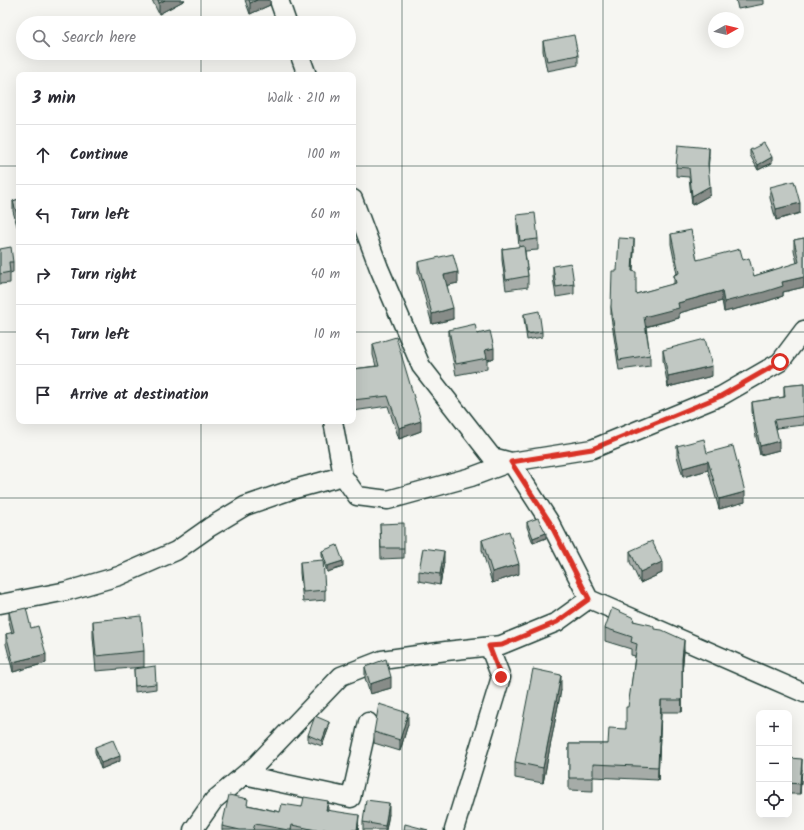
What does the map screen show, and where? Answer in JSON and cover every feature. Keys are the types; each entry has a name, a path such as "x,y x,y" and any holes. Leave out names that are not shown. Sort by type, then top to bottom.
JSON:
{"street":[{"path":"279,0 285,16"},
{"path":"302,60 306,72"},
{"path":"356,207 379,268 421,366 492,456 511,462 549,521 589,599 804,693"},
{"path":"334,424 343,476 357,496 388,500 471,477 511,462 592,449 721,396 780,362 804,330"},
{"path":"0,604 66,591 118,576 176,551 210,527 244,506 291,490 343,476"},
{"path":"193,830 214,800 262,760 341,676 382,660 502,645 557,622 589,599"},
{"path":"454,830 501,677 489,646"},
{"path":"244,775 351,798 368,722"}],"building":[{"path":"158,0 165,0 159,3"},
{"path":"249,0 257,0 250,3"},
{"path":"574,35 578,55 547,61 543,41"},
{"path":"764,143 772,157 758,165 750,150"},
{"path":"678,145 709,148 708,164 710,186 692,196 689,168 676,167"},
{"path":"794,181 800,203 776,209 770,187"},
{"path":"16,200 16,212 13,201"},
{"path":"535,213 538,239 520,241 517,215"},
{"path":"691,230 697,260 740,249 743,260 749,258 754,276 799,262 794,240 804,238 804,277 782,282 783,286 764,292 724,302 722,291 678,303 679,308 644,317 650,355 619,360 611,307 612,271 617,271 619,238 634,239 632,271 636,272 636,294 676,283 674,275 679,273 671,234"},
{"path":"524,246 528,276 506,280 502,249"},
{"path":"11,247 13,262 9,262 10,272 0,274 0,249"},
{"path":"453,254 458,272 444,275 453,308 432,314 418,262"},
{"path":"571,263 574,284 556,287 553,266"},
{"path":"539,311 542,332 527,334 524,314"},
{"path":"475,324 477,334 490,331 494,348 485,350 487,358 456,364 449,330"},
{"path":"396,337 421,421 399,428 388,396 356,400 356,369 379,366 373,344"},
{"path":"705,339 712,366 668,376 663,350"},
{"path":"804,384 804,416 774,420 779,441 760,446 752,402 785,397 784,386"},
{"path":"704,439 707,453 733,446 745,492 719,499 708,461 683,468 677,446"},
{"path":"538,518 546,533 533,538 527,522"},
{"path":"404,523 404,548 381,548 380,524"},
{"path":"509,531 519,564 492,572 482,540"},
{"path":"652,541 662,562 640,572 630,551"},
{"path":"337,545 343,561 327,566 322,551"},
{"path":"423,548 444,551 440,574 419,571"},
{"path":"323,560 325,590 303,592 300,562"},
{"path":"26,608 31,628 38,626 46,654 13,662 6,634 14,632 9,612"},
{"path":"612,608 634,618 633,621 651,625 654,629 662,630 684,640 682,659 682,700 661,700 658,767 593,764 593,778 569,778 569,744 608,744 609,728 626,729 626,707 628,707 637,644 631,642 632,637 605,628"},
{"path":"141,616 144,651 96,656 93,621"},
{"path":"386,659 391,677 370,684 365,667"},
{"path":"155,666 156,684 135,686 134,669"},
{"path":"533,669 561,675 543,768 515,762"},
{"path":"379,704 408,713 400,740 374,732"},
{"path":"315,716 329,722 322,741 308,735"},
{"path":"113,740 120,756 101,763 95,747"},
{"path":"792,758 802,759 800,784 792,783"},
{"path":"229,795 248,799 247,805 280,812 282,804 302,807 304,797 328,801 326,810 359,815 357,830 316,830 292,825 291,830 288,830 255,824 253,830 240,830 222,826"},
{"path":"366,800 389,803 385,826 363,822"},
{"path":"405,824 428,830 404,830"}],"route":[{"path":"501,677 489,646 502,645 557,622 589,599 549,521 511,462 592,449 721,396 780,362"}]}
